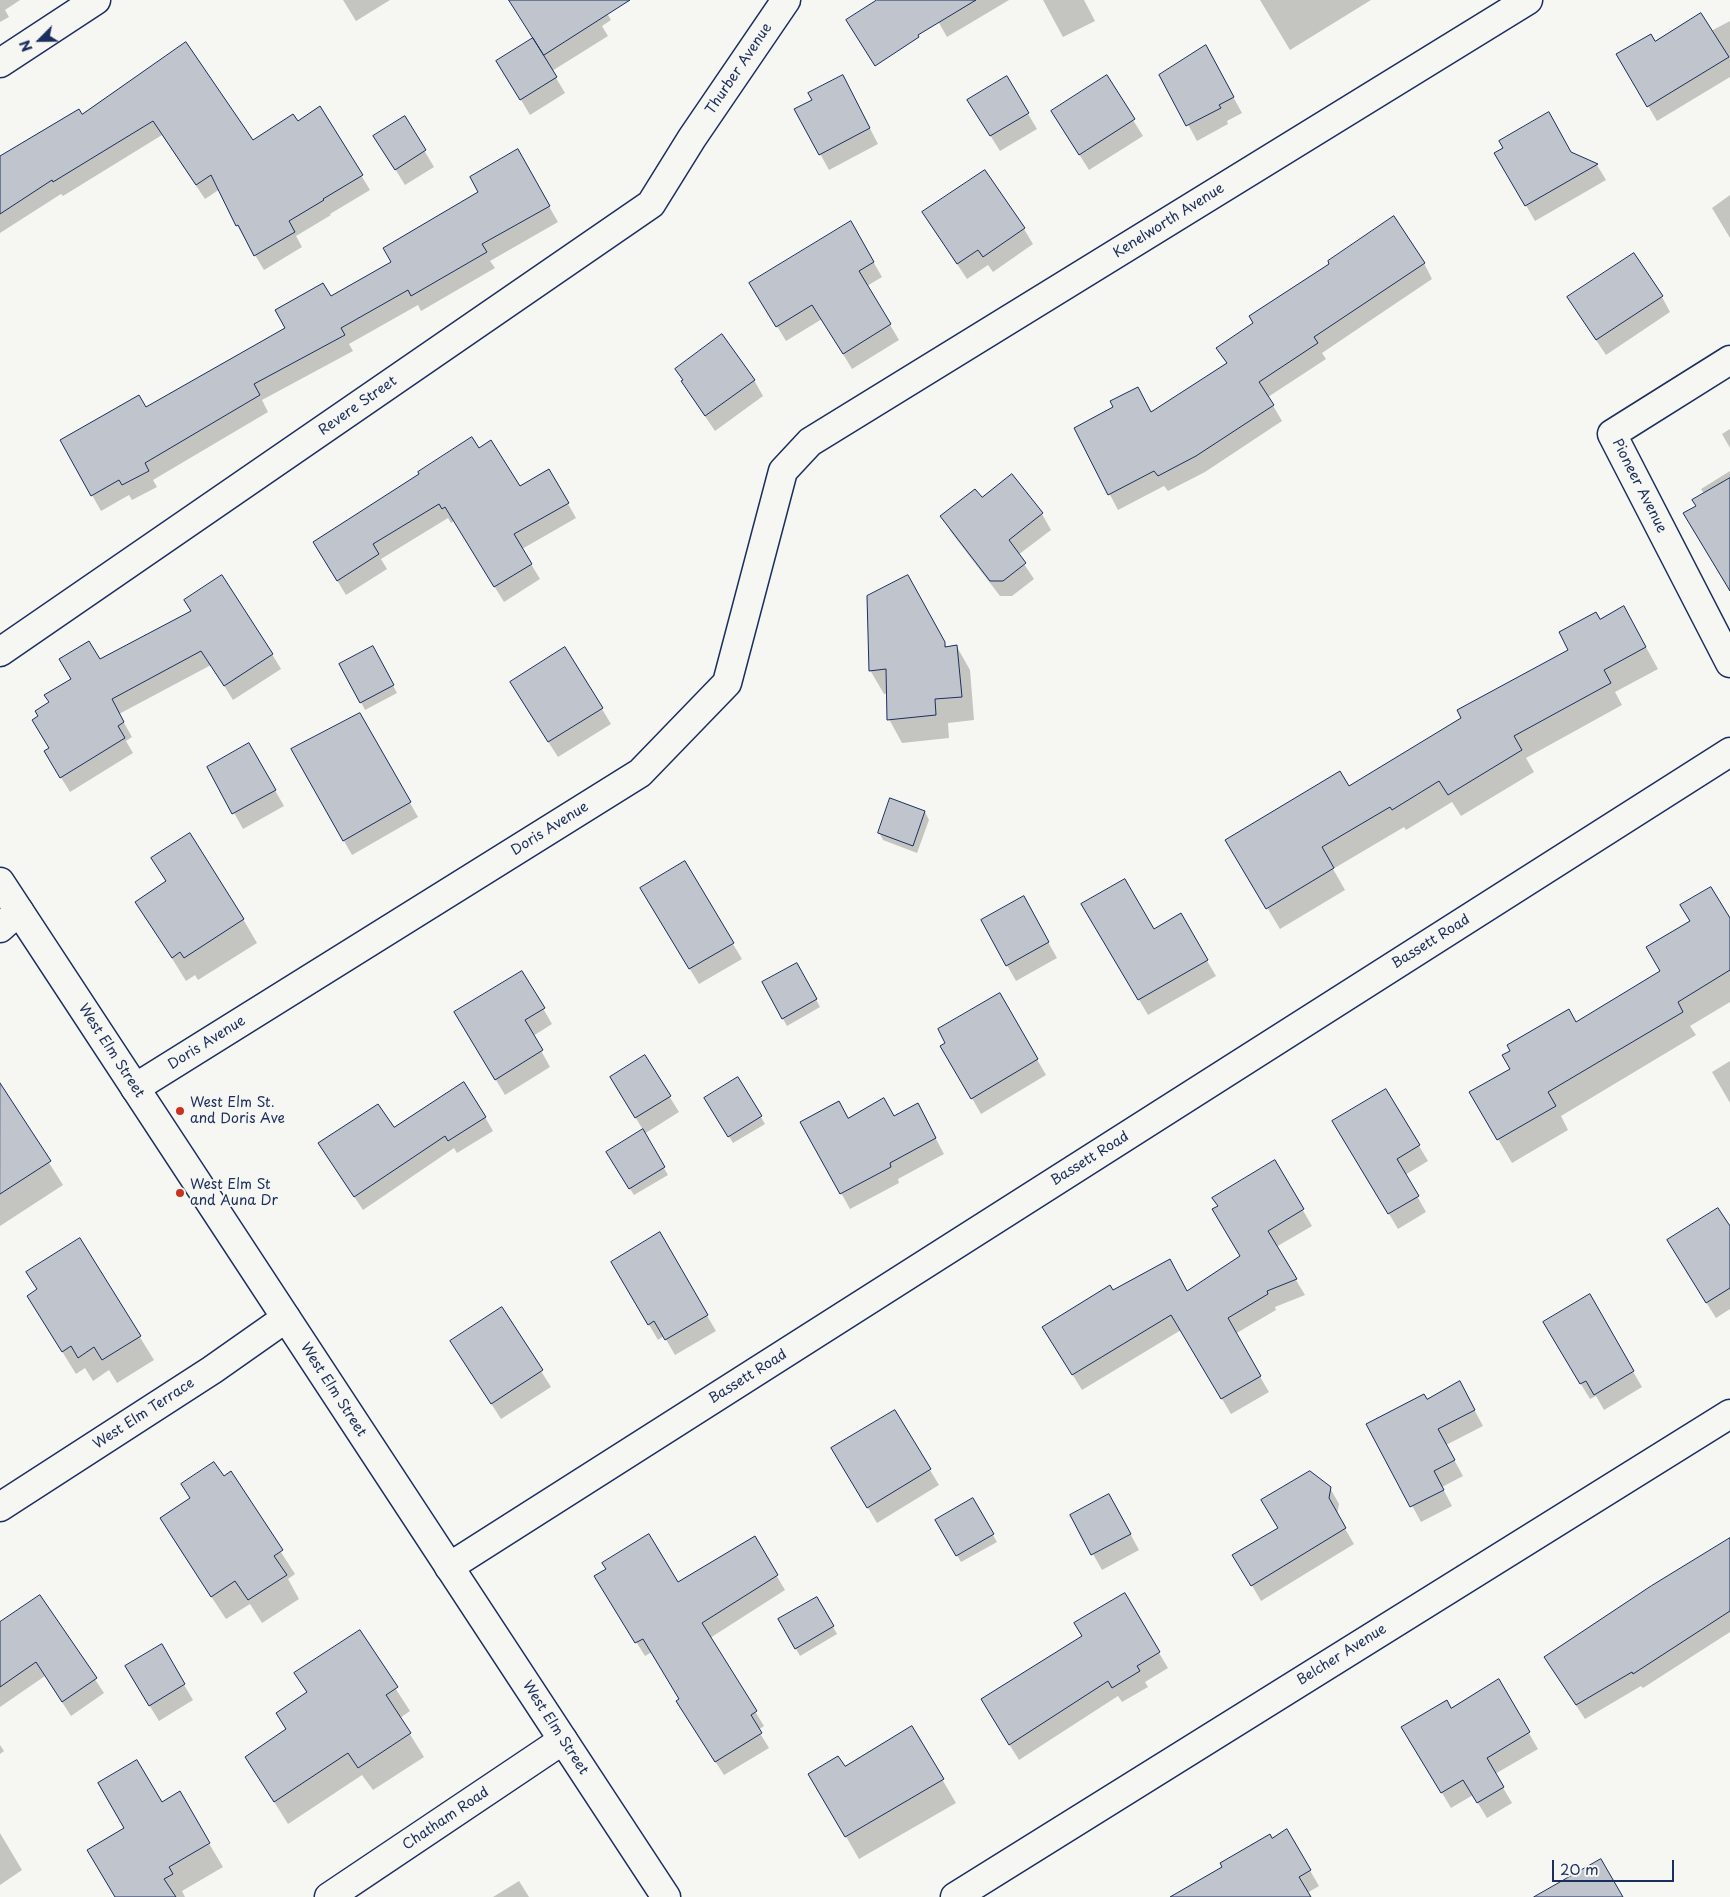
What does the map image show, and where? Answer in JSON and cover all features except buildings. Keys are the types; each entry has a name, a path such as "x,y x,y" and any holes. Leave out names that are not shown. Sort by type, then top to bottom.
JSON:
{"street":[{"path":"0,63 96,0"},
{"name":"Thurber Avenue","path":"692,138 786,0"},
{"name":"Kenelworth Avenue","path":"810,442 1528,0"},
{"name":"Revere Street","path":"0,652 651,204 692,138"},
{"name":"Pioneer Avenue","path":"1730,360 1612,434 1730,663"},
{"name":"Doris Avenue","path":"135,1088 640,773 727,683 783,471 810,442"},
{"name":"Bassett Road","path":"449,1567 1730,752"},
{"name":"West Elm Street","path":"0,882 9,919 135,1088 666,1897"},
{"name":"West Elm Terrace","path":"0,1507 212,1370 286,1318"},
{"name":"Belcher Avenue","path":"955,1897 1730,1414"},
{"name":"Chatham Road","path":"329,1897 563,1740"}],"place":[{"name":"West Elm St. and Doris Ave","path":"180,1111"},
{"name":"West Elm St and Auna Dr","path":"180,1193"}]}
